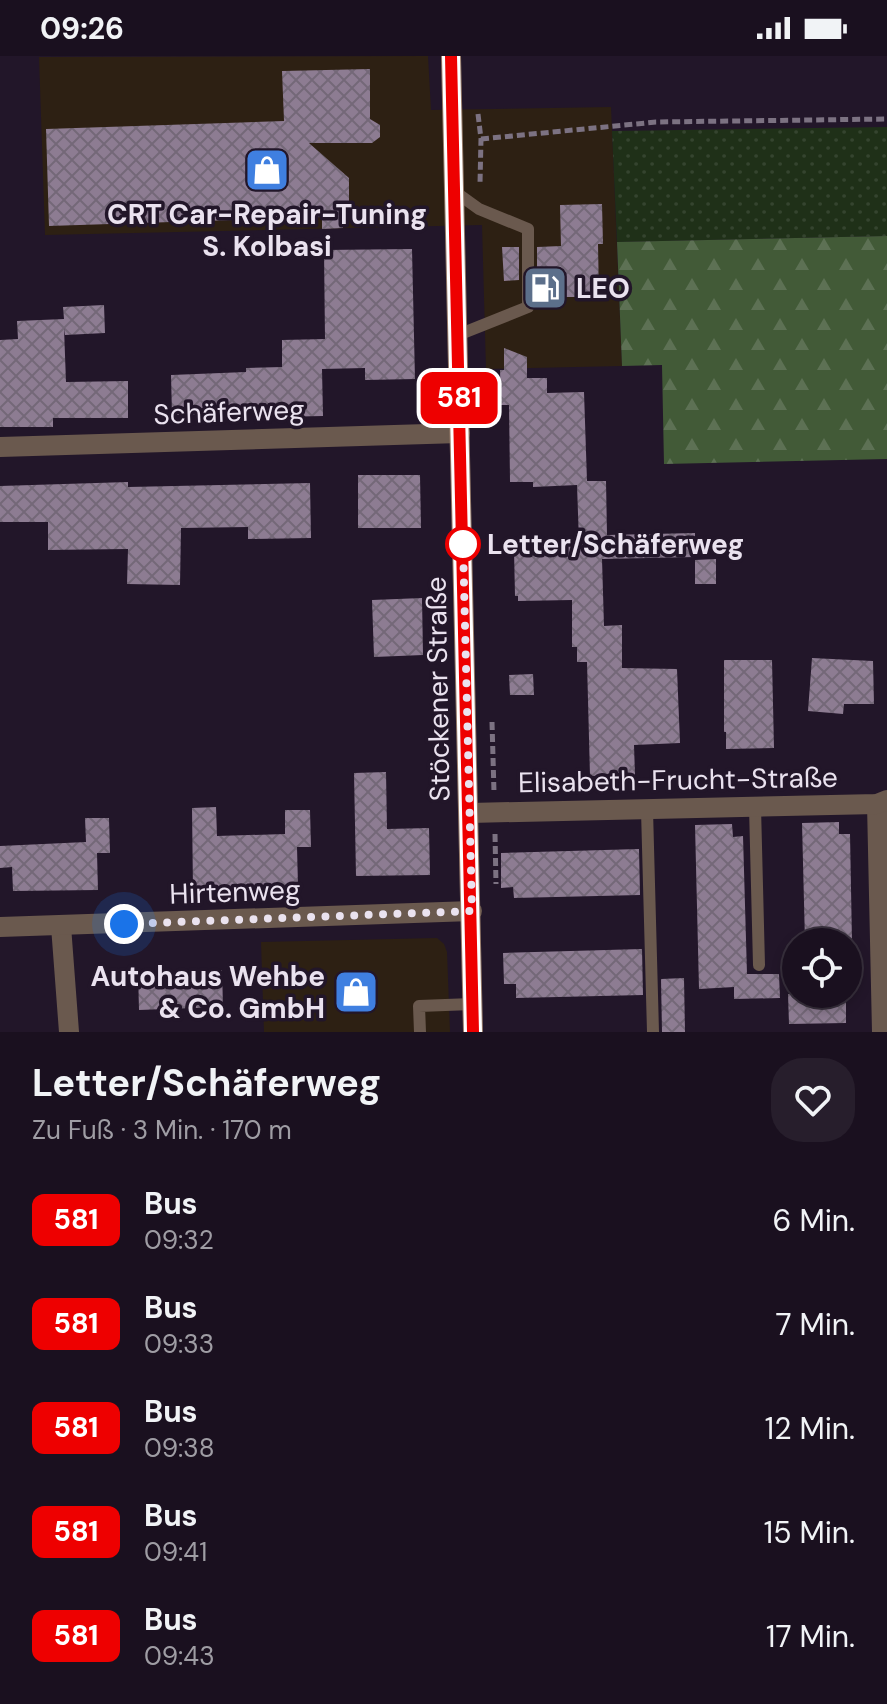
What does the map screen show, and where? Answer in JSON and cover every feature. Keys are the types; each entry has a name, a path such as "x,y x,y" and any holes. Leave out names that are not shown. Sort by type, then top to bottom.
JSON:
{"main road":[{"name":"Stöckener Straße","path":"451,56 473,1032"}],"street":[{"name":"Schäferweg","path":"0,447 460,433"},
{"name":"Elisabeth-Frucht-Straße","path":"470,813 882,802"},
{"path":"882,802 882,1032"},
{"name":"Hirtenweg","path":"0,927 472,911"},
{"path":"61,926 69,1032"}],"lane":[{"path":"454,191 479,209 528,229 528,307 458,335"},
{"path":"755,807 759,965"},
{"path":"647,810 653,1032"},
{"path":"420,1032 419,1006 472,1004"}],"path":[{"path":"453,140 656,122 887,119"}],"shaded area":[{"path":"428,56 431,110 611,107 622,366 486,369 482,225 45,235 39,57"},
{"name":"Autohaus Wehbe & Co. GmbH","path":"437,938 447,952 450,1032 264,1032 261,942"}],"green space":[{"path":"887,127 887,236 617,242 612,131"},
{"path":"887,236 887,459 664,464 662,365 622,366 617,242"}],"building":[{"path":"370,69 370,119 380,125 380,137 372,143 309,143 349,178 349,212 342,219 343,228 322,229 322,217 49,226 46,129 284,121 282,71"},
{"path":"602,204 603,244 598,244 599,297 537,297 537,247 561,246 560,205"},
{"path":"502,247 519,247 519,280 504,281"},
{"path":"412,249 415,379 365,380 365,368 322,369 323,416 276,417 276,405 217,408 217,414 172,415 171,375 282,367 282,340 325,339 324,250"},
{"path":"104,305 105,333 65,335 64,328 66,382 128,381 128,418 53,418 53,427 0,427 0,340 18,339 17,321 64,319 63,307"},
{"path":"504,348 527,357 527,378 547,378 547,393 584,392 587,481 606,481 607,535 695,533 695,557 602,559 604,626 622,625 622,668 677,669 680,743 634,745 635,775 590,776 587,662 577,662 577,647 572,647 572,600 518,601 518,596 515,596 514,550 552,548 552,542 579,542 577,485 533,487 533,482 510,482 509,405 501,405 500,370 504,370"},
{"path":"358,475 420,475 421,528 358,528"},
{"path":"128,482 128,487 310,483 311,538 248,539 248,527 181,528 180,585 127,584 128,549 48,550 48,522 0,522 0,486"},
{"path":"716,559 716,584 695,584 695,560"},
{"path":"422,598 423,655 374,657 372,600"},
{"path":"812,658 873,661 874,704 844,704 843,714 808,711"},
{"path":"724,660 772,660 774,748 726,749"},
{"path":"533,674 534,695 510,695 509,675"},
{"path":"386,772 387,829 429,828 430,875 356,876 354,773"},
{"path":"216,807 217,836 285,834 285,810 310,810 311,847 297,847 298,885 193,891 192,808"},
{"path":"85,818 109,818 110,853 97,853 98,890 13,891 12,867 0,868 0,846 86,842"},
{"path":"839,822 839,834 850,834 852,928 805,928 802,823"},
{"path":"732,824 733,837 743,836 747,974 779,974 780,998 734,999 734,987 699,989 695,825"},
{"path":"639,849 640,895 514,898 513,887 501,888 501,853"},
{"path":"642,949 643,995 516,998 516,984 504,984 503,953"},
{"path":"222,970 223,1007 139,1010 138,973"},
{"path":"684,978 685,1032 662,1032 661,979"},
{"path":"788,1008 846,1008 846,1023 789,1024"}],"bus line":[{"name":"581","path":"451,56 473,1032"}],"place":[{"name":"CRT Car-Repair-Tuning S. Kolbasi","path":"267,170"},
{"name":"LEO","path":"545,288"},
{"name":"Letter/Schäferweg","path":"463,544"},
{"name":"Autohaus Wehbe & Co. GmbH","path":"356,992"}],"route":[{"path":"124,924 472,911 463,544"}]}
